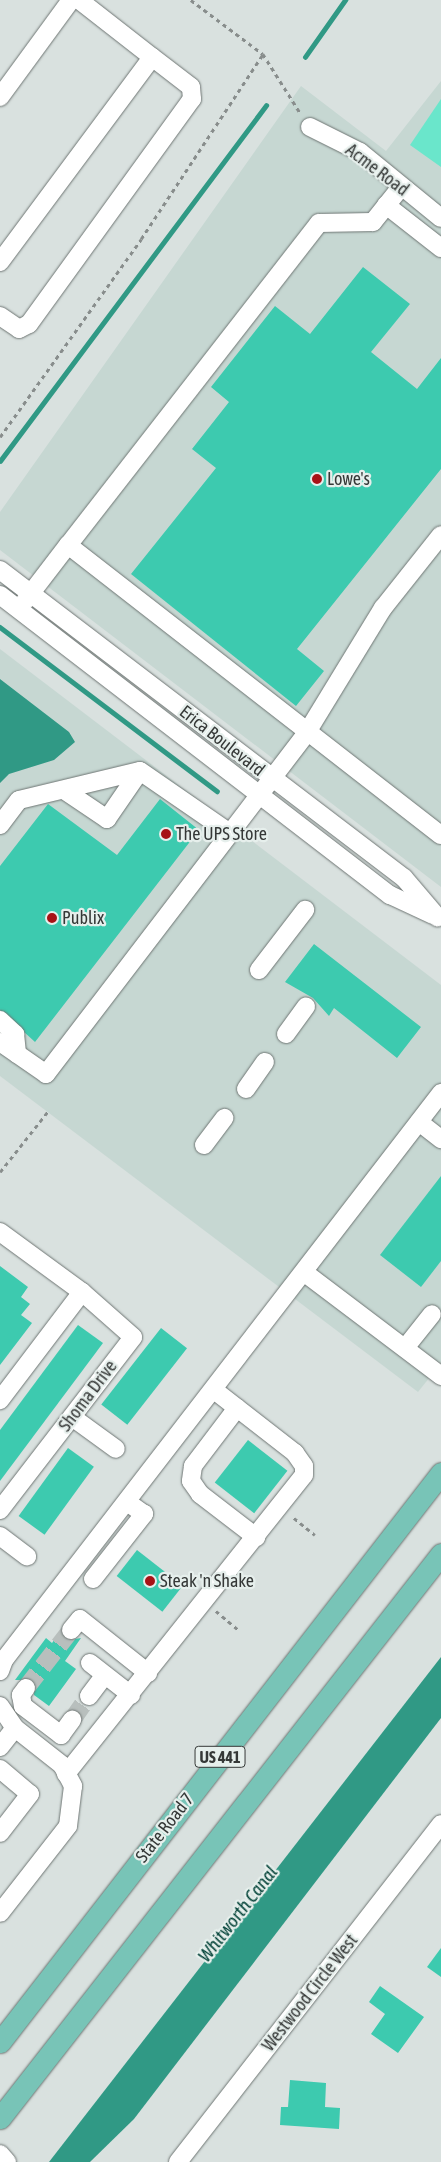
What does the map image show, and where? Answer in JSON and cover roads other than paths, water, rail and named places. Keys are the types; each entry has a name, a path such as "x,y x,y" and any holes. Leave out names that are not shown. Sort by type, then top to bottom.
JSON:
{"main road":[{"name":"State Road 7","path":"0,2042 441,1473"},
{"name":"US 441","path":"0,2118 441,1554"}],"street":[{"path":"0,97 71,0"},
{"path":"0,316 19,329 29,324 192,100 192,88 79,0"},
{"path":"0,262 152,57"},
{"name":"Acme Road","path":"310,127 360,152 441,218"},
{"path":"19,609 319,223 373,222 401,186"},
{"path":"386,205 441,248"},
{"path":"0,1042 46,1074 306,734 383,608 441,535"},
{"path":"68,545 306,734 441,835"},
{"name":"Erica Boulevard","path":"0,570 31,592 271,779 404,878 440,919"},
{"name":"Erica Boulevard","path":"0,595 390,895 440,919"},
{"path":"0,824 19,800 140,772 230,833"},
{"path":"64,790 107,819 140,772"},
{"path":"259,970 306,910"},
{"path":"286,1034 306,1006"},
{"path":"0,1020 15,1034 17,1054"},
{"path":"246,1089 265,1062"},
{"path":"0,1671 4,1660 305,1272 441,1093"},
{"path":"204,1145 224,1118"},
{"path":"419,1122 441,1139"},
{"name":"Shoma Drive","path":"0,1232 82,1292 133,1337 0,1510"},
{"path":"305,1272 441,1376"},
{"path":"0,1400 82,1292"},
{"path":"405,1348 432,1314"},
{"path":"66,1774 131,1695 304,1475 304,1466 296,1453 214,1390"},
{"path":"237,1408 193,1466 191,1481 200,1494 256,1537"},
{"path":"72,1417 116,1449"},
{"path":"94,1579 144,1514 127,1502"},
{"path":"0,1536 27,1556"},
{"path":"71,1630 80,1619 148,1673"},
{"path":"90,1663 131,1695"},
{"path":"89,1696 105,1675"},
{"path":"26,1688 21,1695 23,1706 61,1735 72,1720"},
{"path":"0,1706 15,1728 66,1774 73,1786 68,1826 0,1913"},
{"path":"0,1747 15,1728"},
{"path":"0,1769 30,1794 0,1833"},
{"name":"Westwood Circle West","path":"178,2162 441,1824"},
{"path":"0,2154 7,2162"}],"waterway":[{"path":"305,57 345,0"},
{"path":"0,461 266,106"},
{"path":"0,627 217,791"}],"tunnel":[{"path":"26,1688 71,1630"},
{"path":"72,1720 89,1696"}],"place":[{"name":"Lowe's","path":"317,479"},
{"name":"The UPS Store","path":"166,834"},
{"name":"Publix","path":"52,918"},
{"name":"Steak 'n Shake","path":"150,1581"}],"water label":[{"name":"Whitworth Canal","path":"238,1914"}]}
